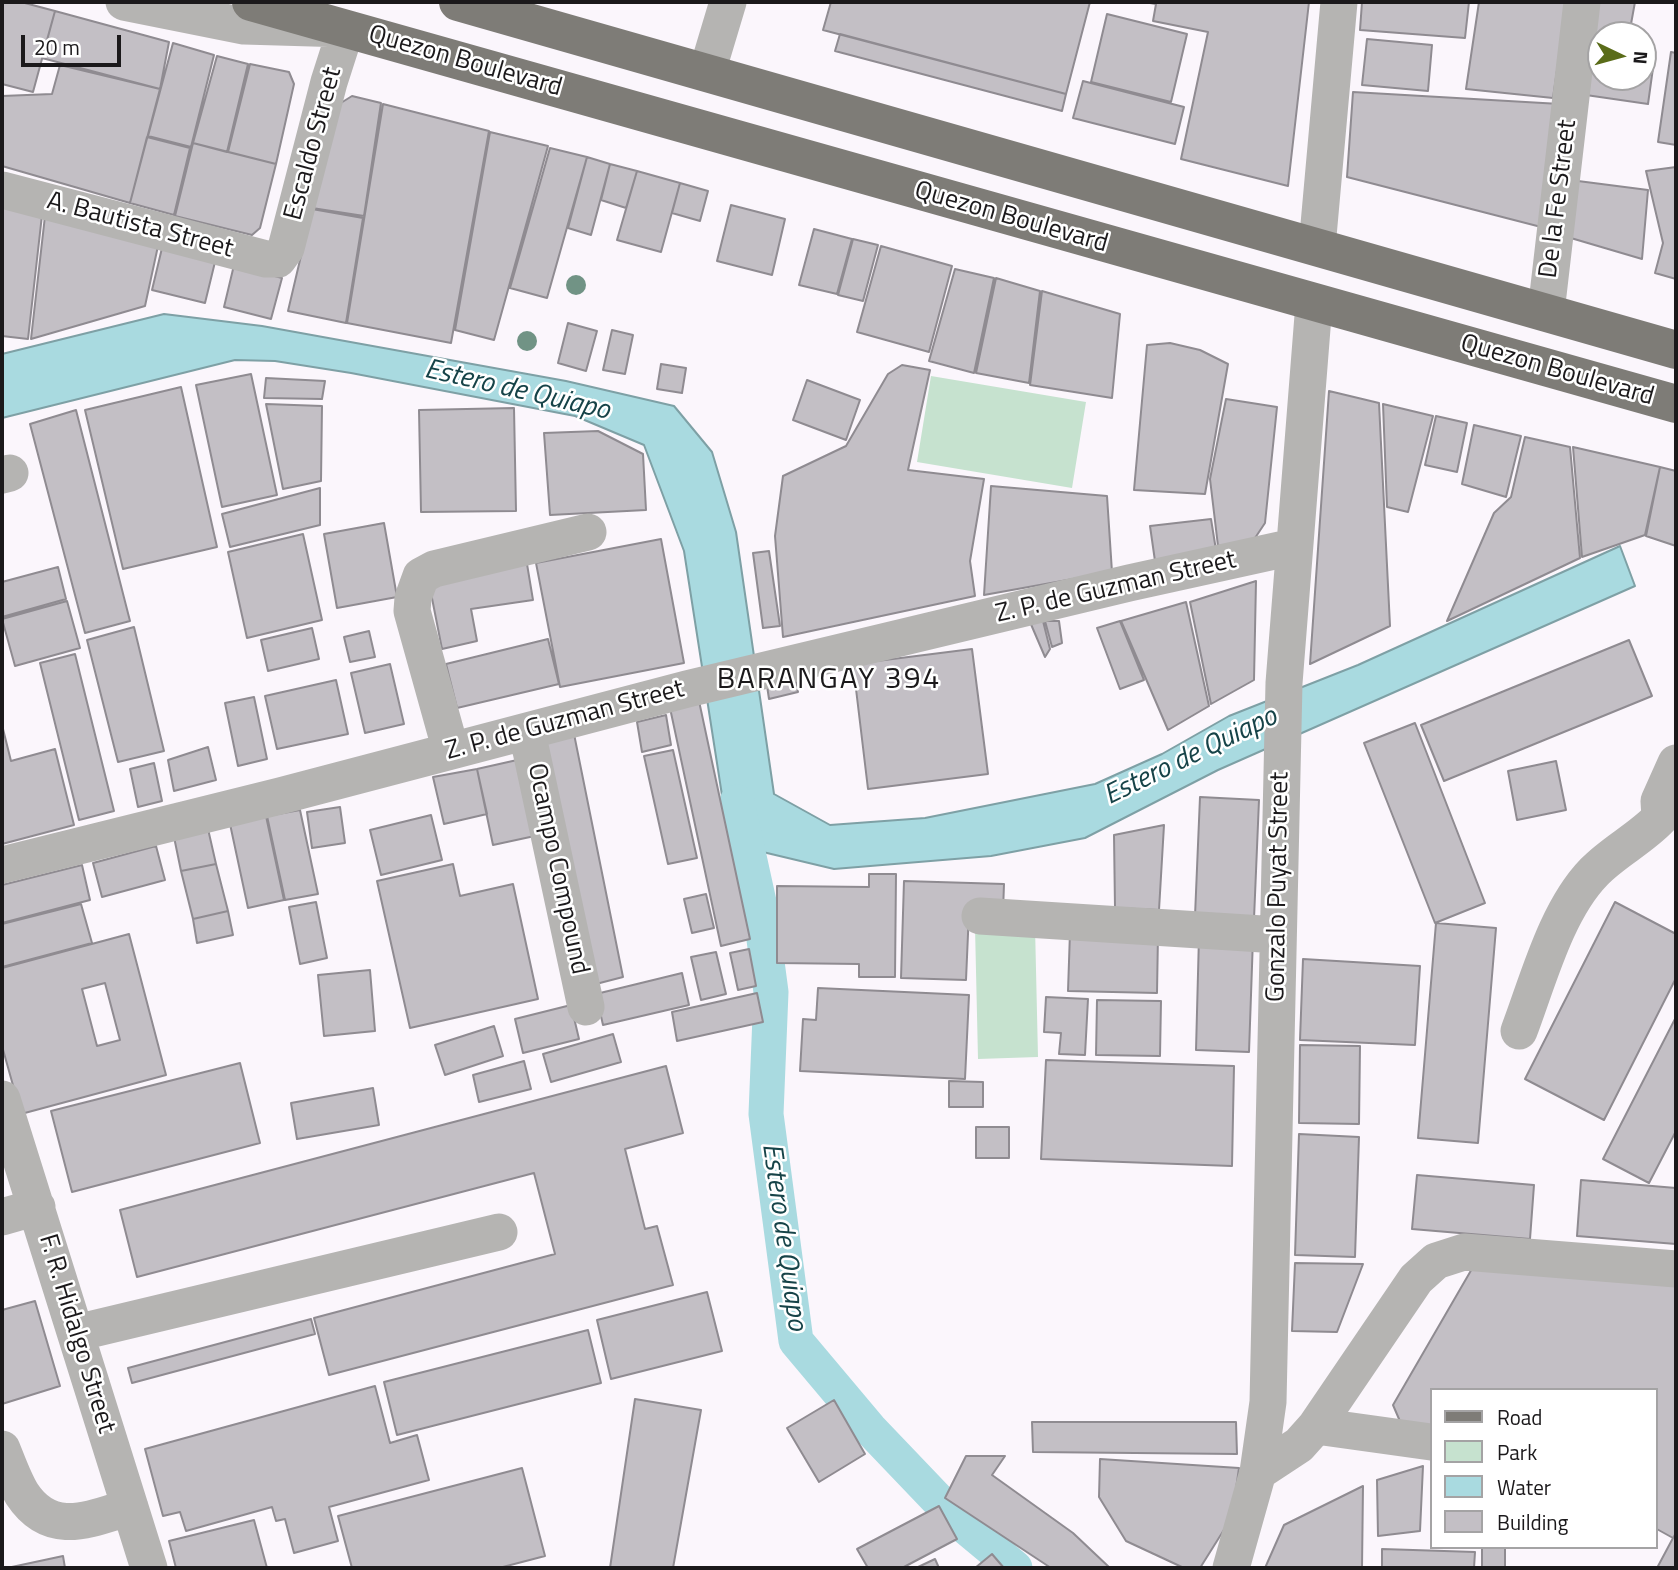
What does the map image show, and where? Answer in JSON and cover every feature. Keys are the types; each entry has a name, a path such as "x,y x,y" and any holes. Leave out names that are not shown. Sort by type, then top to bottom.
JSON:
{"main road":[{"name":"Quezon Boulevard","path":"251,2 1676,404"},
{"name":"Quezon Boulevard","path":"458,2 1676,350"},
{"path":"1613,386 1676,422"}],"street":[{"name":"Quezon Boulevard","path":"124,2 244,26 346,29"},
{"path":"708,72 728,2"},
{"path":"1318,247 1339,2"},
{"name":"De la Fe Street","path":"1546,312 1583,2"},
{"name":"Escaldo Street","path":"278,258 286,248 329,82 346,29"},
{"name":"A. Bautista Street","path":"2,190 266,259 278,258"},
{"name":"Gonzalo Puyat Street","path":"1231,1568 1258,1472 1268,1402 1284,683 1314,303"},
{"path":"451,751 412,611 413,598 421,576 434,569 588,532"},
{"name":"Z. P. de Guzman Street","path":"2,865 687,689 1129,583 1293,547"},
{"name":"Ocampo Compound","path":"527,732 586,1007"},
{"path":"1519,1031 1568,904 1595,871 1644,834 1668,823 1659,801 1676,763"},
{"path":"980,916 1278,934"},
{"name":"F. R. Hidalgo Street","path":"2,1099 149,1568"},
{"path":"2,1217 37,1207"},
{"path":"76,1333 499,1233"},
{"path":"1258,1472 1299,1445 1316,1426 1416,1279 1436,1261 1464,1252 1676,1269"},
{"path":"1316,1426 1430,1441"},
{"path":"2,1449 22,1494 33,1507 54,1521 81,1521 130,1507"}],"green space":[{"path":"931,376 1086,402 1072,488 917,462"},
{"path":"1035,926 1038,1057 978,1059 975,927"}],"water":[{"path":"164,314 262,326 566,381 674,406 712,452 736,532 774,794 830,825 925,818 1095,784 1162,754 1229,716 1358,665 1620,546 1635,586 1218,770 1085,838 991,856 834,869 746,848 726,821 684,551 644,445 575,416 275,361 235,360 2,418 2,354"}],"building":[{"path":"2,2 21,2 55,11 33,92 2,84"},
{"path":"831,2 1090,2 1066,94 823,30"},
{"path":"1144,2 1309,2 1288,186 1181,159 1208,32 1153,21 1156,4"},
{"path":"1362,2 1469,2 1465,38 1360,30"},
{"path":"1479,2 1567,2 1553,98 1466,89"},
{"path":"1591,2 1635,2 1632,21 1588,21"},
{"path":"55,11 169,42 160,89 42,58"},
{"path":"1107,14 1187,34 1171,102 1091,82"},
{"path":"840,34 1066,94 1062,111 835,51"},
{"path":"1367,39 1432,45 1428,91 1362,85"},
{"path":"173,43 214,55 191,147 148,136"},
{"path":"1671,52 1676,53 1676,145 1658,142"},
{"path":"217,56 248,64 227,152 193,143"},
{"path":"1584,59 1587,59 1587,91 1650,91 1648,104 1579,94"},
{"path":"250,64 289,72 294,84 276,164 228,152"},
{"path":"60,65 160,89 130,203 2,166 2,96 52,94"},
{"path":"1083,81 1184,107 1175,144 1073,118"},
{"path":"1353,92 1560,104 1545,228 1347,177"},
{"path":"352,96 381,103 364,216 312,208 336,106"},
{"path":"383,104 489,131 451,343 347,323"},
{"path":"490,132 548,146 494,340 455,330"},
{"path":"147,137 190,148 174,215 130,203"},
{"path":"193,143 276,164 260,228 252,235 175,216"},
{"path":"550,148 587,157 547,298 510,288"},
{"path":"587,157 610,164 591,235 568,228"},
{"path":"610,164 637,171 626,208 601,200"},
{"path":"1676,167 1676,279 1655,273 1663,243 1646,171"},
{"path":"637,171 680,183 661,252 617,240"},
{"path":"1578,181 1648,190 1642,259 1564,236"},
{"path":"680,183 708,191 700,221 672,213"},
{"path":"2,205 42,215 28,339 2,336"},
{"path":"731,205 785,219 772,275 717,261"},
{"path":"312,209 363,218 346,323 288,311"},
{"path":"45,216 158,246 145,306 31,339"},
{"path":"814,229 852,239 837,294 799,285"},
{"path":"853,239 878,245 863,301 838,295"},
{"path":"881,246 952,266 929,352 857,332"},
{"path":"162,248 215,262 205,303 152,290"},
{"path":"234,265 282,278 271,319 224,307"},
{"path":"955,269 994,278 974,373 929,361"},
{"path":"996,278 1040,291 1029,383 976,373"},
{"path":"1042,291 1120,314 1112,398 1030,385"},
{"path":"568,323 597,331 586,371 558,363"},
{"path":"612,330 633,335 625,374 603,370"},
{"path":"1170,343 1200,350 1228,364 1205,494 1134,490 1147,345"},
{"path":"661,364 686,368 682,393 657,389"},
{"path":"902,365 930,370 908,470 984,479 970,561 975,596 783,637 775,536 783,476 846,446 888,374"},
{"path":"251,374 277,495 222,507 196,385"},
{"path":"266,378 325,381 322,399 264,398"},
{"path":"807,380 860,400 846,440 793,420"},
{"path":"181,387 217,547 123,569 85,410"},
{"path":"1329,391 1379,403 1390,626 1310,664"},
{"path":"1226,399 1277,407 1265,523 1253,541 1218,546 1210,479"},
{"path":"266,404 322,406 321,481 283,489"},
{"path":"1383,404 1433,416 1408,512 1387,507"},
{"path":"514,408 516,511 421,512 419,410"},
{"path":"76,410 130,621 85,633 30,424"},
{"path":"1436,416 1467,423 1457,472 1425,465"},
{"path":"1474,425 1521,436 1506,497 1462,484"},
{"path":"598,431 643,454 646,510 550,515 544,433"},
{"path":"1525,437 1570,447 1580,558 1447,621 1494,513 1511,497"},
{"path":"1573,447 1660,467 1645,535 1582,557"},
{"path":"1660,467 1676,471 1676,546 1646,536"},
{"path":"991,486 1107,496 1112,572 984,595"},
{"path":"320,488 320,525 230,547 222,514"},
{"path":"1211,519 1216,550 1155,561 1150,526"},
{"path":"384,523 397,597 337,608 324,534"},
{"path":"303,534 322,620 247,638 228,552"},
{"path":"661,539 684,663 560,687 536,563"},
{"path":"769,551 780,626 763,628 753,553"},
{"path":"527,564 533,600 471,609 477,641 442,649 429,583"},
{"path":"58,567 66,599 2,617 2,582"},
{"path":"1256,581 1254,680 1211,704 1190,602"},
{"path":"67,601 80,648 15,666 2,619"},
{"path":"1186,602 1209,706 1168,730 1121,621"},
{"path":"1043,621 1050,649 1045,657 1030,622"},
{"path":"1045,621 1059,621 1062,643 1052,647"},
{"path":"1120,621 1144,680 1120,689 1097,628"},
{"path":"134,627 164,751 118,762 87,640"},
{"path":"312,628 319,659 268,671 261,640"},
{"path":"369,631 375,657 350,662 344,637"},
{"path":"548,639 559,684 457,708 446,664"},
{"path":"1629,640 1652,696 1444,781 1421,725"},
{"path":"972,649 988,774 868,789 853,664"},
{"path":"75,654 114,811 79,820 40,663"},
{"path":"390,664 404,724 365,733 351,673"},
{"path":"795,673 798,692 769,699 766,679"},
{"path":"336,680 348,734 277,749 265,696"},
{"path":"254,697 267,759 238,766 225,703"},
{"path":"699,701 750,939 721,946 670,708"},
{"path":"666,715 671,745 642,752 637,722"},
{"path":"1415,723 1485,903 1435,923 1364,743"},
{"path":"2,725 11,761 55,749 74,825 2,844"},
{"path":"574,734 623,977 596,984 545,740"},
{"path":"208,747 216,780 174,791 168,760"},
{"path":"673,750 697,858 668,864 644,756"},
{"path":"526,758 544,834 493,845 477,769"},
{"path":"1556,761 1566,810 1517,820 1508,771"},
{"path":"154,763 162,801 138,807 130,769"},
{"path":"477,769 487,814 444,824 433,777"},
{"path":"1200,797 1259,800 1254,919 1195,916"},
{"path":"340,807 345,843 312,848 307,812"},
{"path":"300,810 318,894 285,900 267,816"},
{"path":"431,815 442,860 381,875 370,830"},
{"path":"266,816 284,900 248,908 230,824"},
{"path":"1164,825 1159,910 1115,908 1114,835"},
{"path":"208,829 216,864 181,871 174,837"},
{"path":"156,846 165,880 102,897 93,863"},
{"path":"216,864 228,911 193,919 181,871"},
{"path":"453,864 460,896 513,884 538,999 410,1028 377,881"},
{"path":"82,865 90,900 2,923 2,885"},
{"path":"869,874 896,874 895,977 859,977 859,964 777,963 777,886 869,887"},
{"path":"904,881 1004,884 1003,912 969,911 966,980 901,978"},
{"path":"706,894 714,928 692,933 684,899"},
{"path":"316,902 327,958 300,964 289,907"},
{"path":"1615,902 1676,934 1676,978 1604,1120 1525,1079"},
{"path":"81,904 92,943 2,967 2,924"},
{"path":"228,911 233,935 197,943 193,919"},
{"path":"1436,923 1496,928 1478,1143 1418,1138"},
{"path":"1070,932 1158,934 1157,993 1068,991"},
{"path":"129,934 166,1075 21,1114 2,1046 2,968","holes":["105,983 120,1040 97,1046 82,989"]},
{"path":"1199,936 1253,938 1249,1052 1196,1050"},
{"path":"749,949 756,986 738,990 730,953"},
{"path":"716,952 726,994 701,1000 691,957"},
{"path":"1303,959 1420,966 1415,1045 1300,1040"},
{"path":"370,970 375,1031 324,1036 318,975"},
{"path":"682,973 689,1005 603,1025 596,994"},
{"path":"818,988 969,995 965,1079 800,1071 803,1019 816,1020"},
{"path":"757,993 763,1022 677,1041 672,1012"},
{"path":"1046,997 1088,999 1085,1055 1059,1054 1061,1033 1044,1032"},
{"path":"1097,1000 1161,1001 1160,1056 1096,1055"},
{"path":"571,1005 579,1039 523,1053 515,1019"},
{"path":"1676,1017 1676,1131 1649,1183 1603,1159"},
{"path":"494,1026 503,1056 445,1075 435,1045"},
{"path":"613,1034 621,1062 551,1082 543,1054"},
{"path":"1300,1045 1360,1046 1359,1124 1299,1123"},
{"path":"1046,1060 1234,1066 1232,1166 1041,1159"},
{"path":"524,1061 531,1089 479,1102 473,1075"},
{"path":"240,1063 260,1143 72,1192 51,1111"},
{"path":"666,1066 683,1133 625,1149 645,1229 657,1226 673,1285 329,1375 314,1318 555,1254 534,1173 137,1277 120,1210"},
{"path":"949,1081 983,1082 983,1107 949,1107"},
{"path":"373,1088 379,1125 297,1139 291,1103"},
{"path":"976,1127 1009,1127 1009,1158 976,1158"},
{"path":"1299,1134 1359,1137 1355,1257 1295,1255"},
{"path":"1417,1175 1534,1185 1530,1239 1412,1229"},
{"path":"1581,1180 1676,1188 1676,1244 1577,1236"},
{"path":"1295,1263 1363,1264 1337,1332 1292,1331"},
{"path":"1473,1267 1676,1278 1676,1533 1673,1538 1657,1529 1657,1388 1430,1388 1430,1430 1402,1426 1393,1405"},
{"path":"707,1292 722,1351 611,1379 597,1320"},
{"path":"35,1301 60,1386 2,1404 2,1310"},
{"path":"311,1319 315,1334 132,1383 128,1368"},
{"path":"588,1330 601,1383 397,1435 384,1382"},
{"path":"375,1386 390,1443 417,1435 429,1480 329,1507 338,1541 294,1553 285,1519 276,1521 272,1507 186,1531 180,1512 163,1516 145,1449"},
{"path":"635,1399 701,1410 673,1568 610,1568"},
{"path":"834,1400 865,1454 819,1482 787,1428"},
{"path":"1032,1422 1236,1422 1237,1454 1033,1452"},
{"path":"966,1456 1005,1456 992,1475 1073,1533 1110,1568 1051,1568 945,1498"},
{"path":"1100,1459 1239,1468 1232,1517 1200,1568 1184,1568 1126,1541 1099,1497"},
{"path":"1423,1466 1420,1531 1378,1536 1377,1480"},
{"path":"522,1468 545,1556 499,1568 352,1568 338,1516"},
{"path":"1363,1486 1362,1568 1265,1568 1284,1525"},
{"path":"939,1506 957,1539 902,1568 868,1568 857,1549"},
{"path":"254,1520 267,1568 176,1568 169,1541"},
{"path":"1676,1533 1676,1568 1657,1568 1673,1538"},
{"path":"1382,1549 1475,1552 1474,1568 1382,1568"},
{"path":"1482,1549 1505,1549 1505,1568 1482,1568"},
{"path":"992,1554 1004,1568 975,1568"},
{"path":"63,1556 65,1568 7,1568"},
{"path":"935,1559 939,1568 916,1568"}],"waterway":[{"name":"Estero de Quiapo","path":"737,802 759,902 771,992 766,1114 796,1341 870,1429 956,1519 1015,1568"}],"district":[{"name":"BARANGAY 394","path":"829,681"}]}
